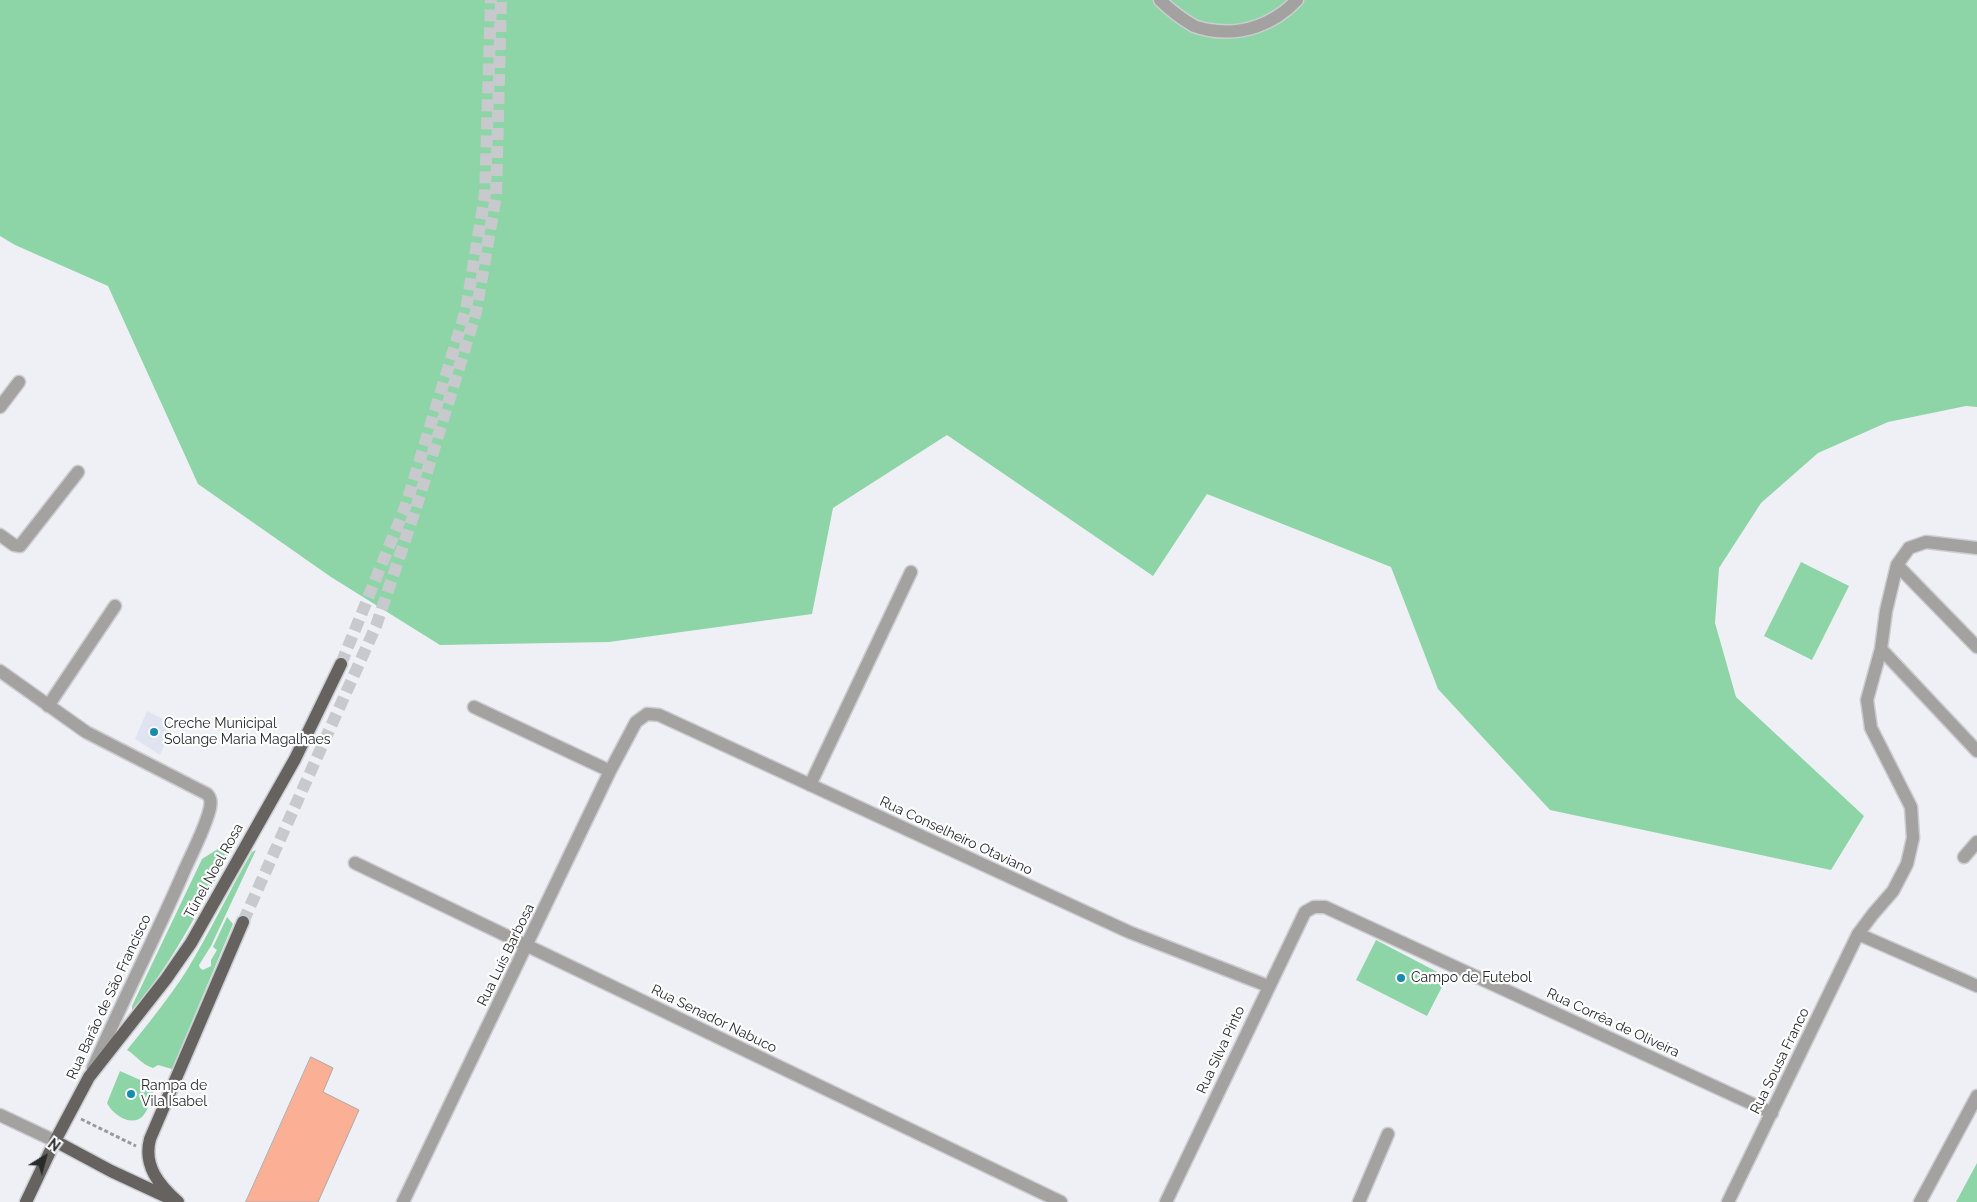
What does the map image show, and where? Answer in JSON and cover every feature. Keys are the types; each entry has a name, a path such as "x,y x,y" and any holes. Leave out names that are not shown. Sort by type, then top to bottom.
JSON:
{"main road":[{"name":"Túnel Noel Rosa","path":"89,1077 166,980 191,943 294,759 341,664"},
{"path":"178,1202 164,1189 154,1175 150,1168 147,1148 243,922"},
{"name":"Rua Barão de São Francisco","path":"26,1202 54,1141 89,1077"},
{"path":"54,1141 111,1171 178,1202"}],"street":[{"path":"1160,0 1170,10 1196,27 1224,33 1246,30 1270,22 1285,12 1297,0"},
{"path":"0,407 19,382"},
{"path":"0,535 14,545 20,546 78,472"},
{"path":"1977,548 1926,542 1909,548 1897,565 1977,647"},
{"name":"Rua Sousa Franco","path":"1728,1202 1858,934 1893,891 1907,864 1913,838 1911,808 1871,728 1867,700 1881,649 1886,611 1897,565"},
{"path":"810,785 911,572"},
{"path":"0,671 48,706 115,606"},
{"path":"1881,649 1977,751"},
{"name":"Rua Barão de São Francisco","path":"48,706 86,732 207,794 211,801 210,809 163,919 122,1002 89,1077"},
{"path":"474,707 610,771"},
{"name":"Rua Conselheiro Otaviano","path":"636,722 646,714 659,715 1128,932 1268,986"},
{"name":"Rua Luís Barbosa","path":"403,1202 610,771 636,722"},
{"path":"1964,857 1977,842"},
{"name":"Rua Senador Nabuco","path":"355,862 1061,1202"},
{"name":"Rua Corrêa de Oliveira","path":"1305,912 1314,907 1325,908 1772,1113"},
{"name":"Rua Silva Pinto","path":"1166,1202 1305,912"},
{"path":"1858,934 1977,986"},
{"path":"1920,1202 1977,1096"},
{"path":"0,1115 54,1141"},
{"path":"1359,1202 1388,1134"}],"path":[{"path":"80,1118 139,1148"}],"shaded area":[{"name":"Creche Municipal Solange Maria Magalhaes","path":"147,711 173,724 160,755 135,739"}],"green space":[{"path":"0,0 1977,0 1977,407 1966,406 1888,422 1818,453 1761,503 1719,568 1715,623 1736,697 1864,816 1831,870 1550,810 1438,689 1391,567 1207,494 1153,576 947,435 833,508 812,614 609,642 440,645 331,577 198,484 108,286 15,245 0,236"},
{"path":"1801,562 1849,586 1812,660 1764,636"},
{"path":"233,828 241,833 191,924 164,969 132,1010 132,1006 202,859 224,845"},
{"path":"256,850 211,946 199,965 203,970 211,966 211,960 217,950 213,947 227,917 233,924 172,1069 158,1065 153,1068 149,1067 127,1050 166,1001 187,970 252,852"},
{"name":"Campo de Futebol","path":"1376,940 1447,977 1427,1016 1356,980"},
{"name":"Rampa de Vila Isabel","path":"120,1071 156,1087 143,1116 133,1121 118,1115 107,1103"},
{"path":"1977,1163 1977,1202 1956,1202"}],"building":[{"path":"311,1057 333,1068 323,1092 359,1110 318,1202 246,1202"}],"tunnel":[{"path":"341,664 406,505 466,310 485,195 491,0"},
{"path":"243,922 376,626 416,508 476,312 496,196 501,0"}],"place":[{"name":"Creche Municipal Solange Maria Magalhaes","path":"154,732"},
{"name":"Campo de Futebol","path":"1401,978"},
{"name":"Rampa de Vila Isabel","path":"131,1094"}]}
